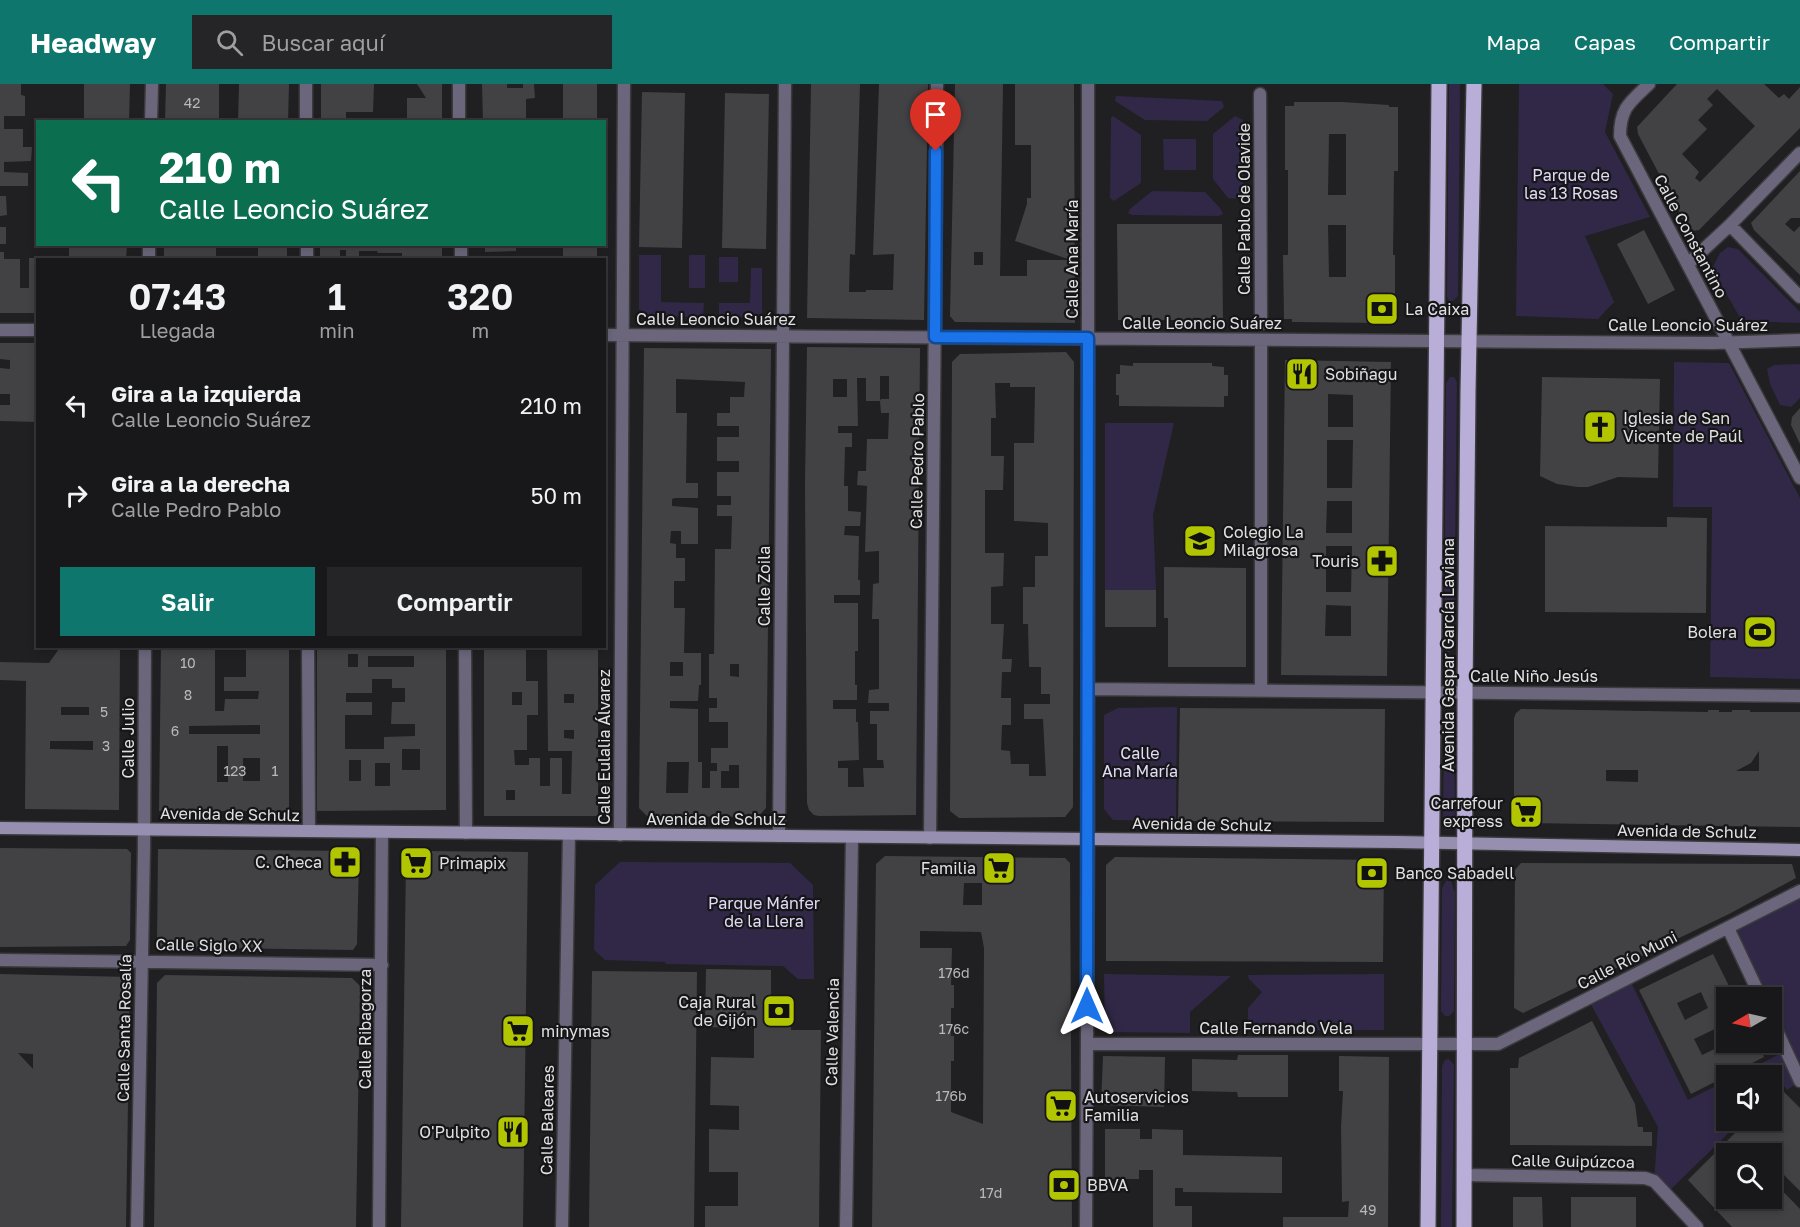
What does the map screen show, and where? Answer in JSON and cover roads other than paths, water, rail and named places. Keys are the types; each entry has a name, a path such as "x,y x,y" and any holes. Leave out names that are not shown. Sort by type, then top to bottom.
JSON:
{"main road":[{"name":"Avenida Gaspar García Laviana","path":"1428,1227 1439,84"},
{"name":"Avenida Gaspar García Laviana","path":"1464,1227 1465,693 1474,84"}],"street":[{"path":"151,120 152,84"},
{"path":"306,84 306,120"},
{"path":"459,84 459,120"},
{"name":"Calle Eulalia Álvarez","path":"620,835 624,84"},
{"name":"Calle Zoila","path":"779,836 785,84"},
{"name":"Calle Pedro Pablo","path":"930,838 937,84"},
{"name":"Calle Ana María","path":"1086,1227 1088,84"},
{"name":"Calle Constantino","path":"1649,84 1629,104 1620,119 1620,136 1800,478"},
{"name":"Calle Pablo de Olavide","path":"1260,94 1261,324"},
{"path":"1688,264 1730,225 1800,153"},
{"path":"1730,225 1800,297"},
{"path":"0,330 36,330"},
{"name":"Calle Leoncio Suárez","path":"606,335 1729,343 1800,340"},
{"path":"1261,340 1261,690"},
{"name":"Calle Julio","path":"144,829 145,648"},
{"path":"308,648 309,831"},
{"path":"465,648 466,833"},
{"name":"Calle Niño Jesús","path":"1088,689 1800,696"},
{"name":"Avenida de Schulz","path":"0,828 1432,843 1800,850"},
{"name":"Calle Santa Rosalía","path":"137,1227 144,829"},
{"name":"Calle Ribagorza","path":"379,1227 382,832"},
{"name":"Calle Baleares","path":"562,1227 569,834"},
{"name":"Calle Valencia","path":"846,1227 852,837"},
{"name":"Calle Río Muni","path":"1465,1044 1498,1044 1800,891"},
{"path":"1728,928 1756,987"},
{"name":"Calle Siglo XX","path":"0,960 142,960 382,965"},
{"path":"1782,1042 1800,1081"},
{"name":"Calle Fernando Vela","path":"1086,1044 1465,1044"},
{"name":"Calle Guipúzcoa","path":"1464,1175 1645,1178 1654,1181 1696,1227"}],"place":[{"name":"La Caixa","path":"1382,309"},
{"name":"Sobiñagu","path":"1302,374"},
{"name":"Iglesia de San Vicente de Paúl","path":"1600,427"},
{"name":"Colegio La Milagrosa","path":"1200,541"},
{"name":"Touris","path":"1382,561"},
{"name":"Bolera","path":"1760,632"},
{"name":"Carrefour express","path":"1526,812"},
{"name":"C. Checa","path":"345,862"},
{"name":"Primapix","path":"416,863"},
{"name":"Familia","path":"999,868"},
{"name":"Banco Sabadell","path":"1372,873"},
{"name":"Caja Rural de Gijón","path":"779,1011"},
{"name":"minymas","path":"518,1031"},
{"name":"Autoservicios Familia","path":"1061,1106"},
{"name":"O'Pulpito","path":"513,1132"},
{"name":"BBVA","path":"1064,1185"}],"park label":[{"name":"Parque de las 13 Rosas","path":"1571,184"},
{"name":"Parque Mánfer de la Llera","path":"764,912"}]}
